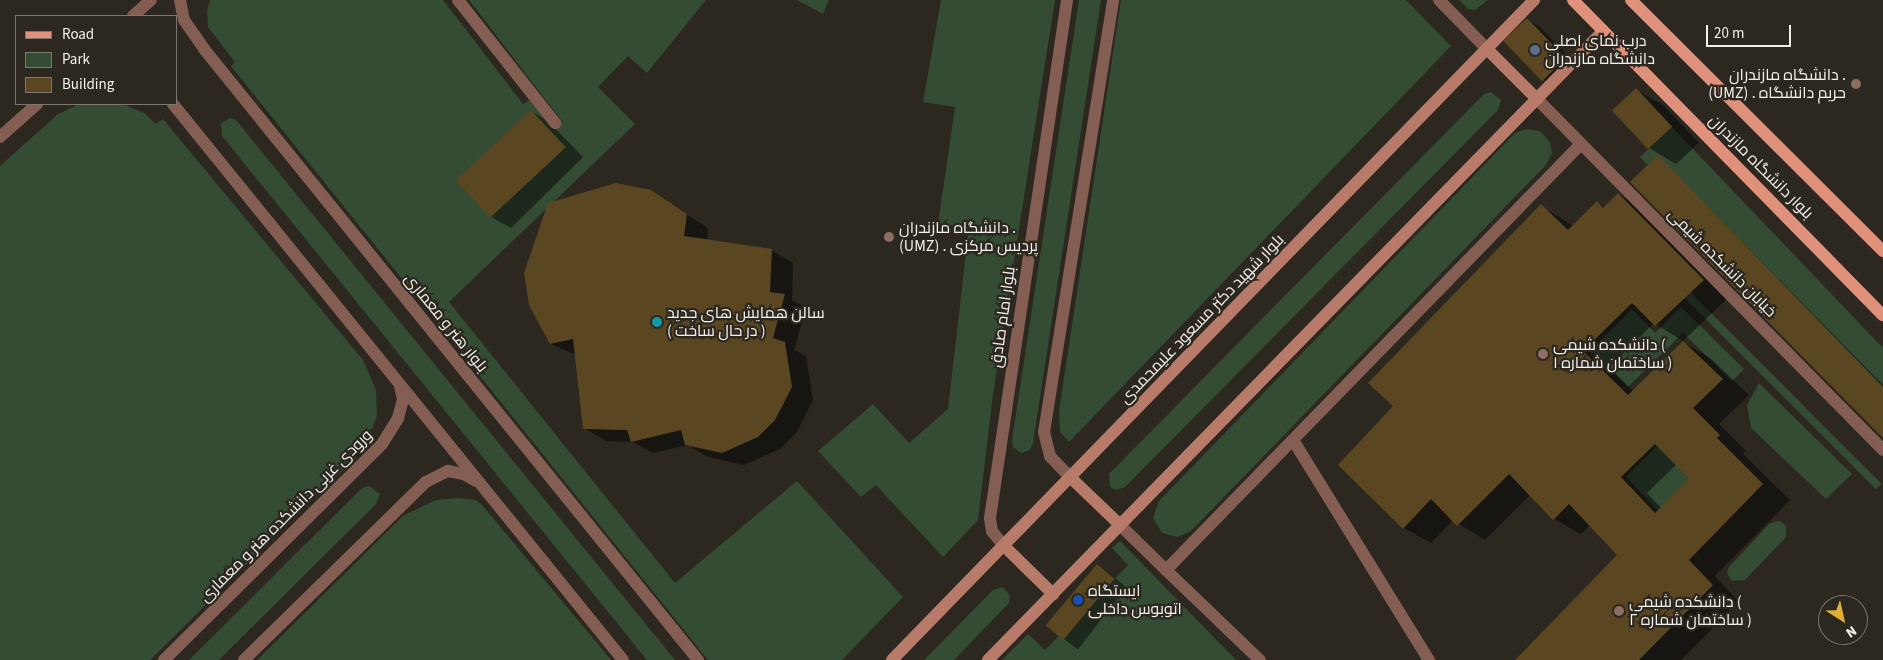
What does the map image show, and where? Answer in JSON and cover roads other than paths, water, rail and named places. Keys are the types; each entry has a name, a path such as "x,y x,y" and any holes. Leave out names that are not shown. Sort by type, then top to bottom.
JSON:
{"main road":[{"name":"بلوار شهید دکتر مسعود علیمحمدی","path":"892,660 1534,0"},
{"name":"بلوار دانشگاه مازندران","path":"1573,0 1883,315"},
{"name":"بلوار دانشگاه مازندران","path":"1631,0 1883,251"},
{"path":"988,660 1603,31"},
{"path":"1487,48 1537,99"},
{"path":"1070,477 1120,525"},
{"path":"1004,546 1053,594"}],"street":[{"path":"134,15 151,0"},
{"name":"بلوار هنر و معماری","path":"180,0 184,20 196,38 698,660"},
{"path":"458,0 555,123"},
{"name":"بلوار امام صادق","path":"1004,546 992,531 990,518 1067,0"},
{"path":"1070,477 1050,456 1044,432 1113,0"},
{"path":"1439,0 1487,48"},
{"name":"خیابان دانشکده شیمی","path":"1537,99 1883,450"},
{"path":"0,137 36,105"},
{"path":"174,105 624,660"},
{"path":"1166,570 1581,144"},
{"name":"ورودی غربی دانشکده هنر و معماری","path":"164,660 382,444 394,427 401,408 402,390 398,381"},
{"path":"1293,440 1429,660"},
{"path":"244,660 426,482 440,473 456,472 483,486"},
{"path":"1120,525 1260,660"}],"place":[{"name":"درب نمای اصلی دانشگاه مازندران","path":"1535,50"},
{"name":"دانشگاه مازندران . (UMZ) . حریم دانشگاه","path":"1856,84"},
{"name":"دانشگاه مازندران . (UMZ) . پردیس مرکزی","path":"889,237"},
{"name":"سالن همایش های جدید ( در حال ساخت )","path":"657,322"},
{"name":"دانشکده شیمی ( ساختمان شماره ۱ )","path":"1543,354"},
{"name":"ایستگاه اتوبوس داخلی","path":"1078,600"},
{"name":"دانشکده شیمی ( ساختمان شماره ۲ )","path":"1619,611"}]}
